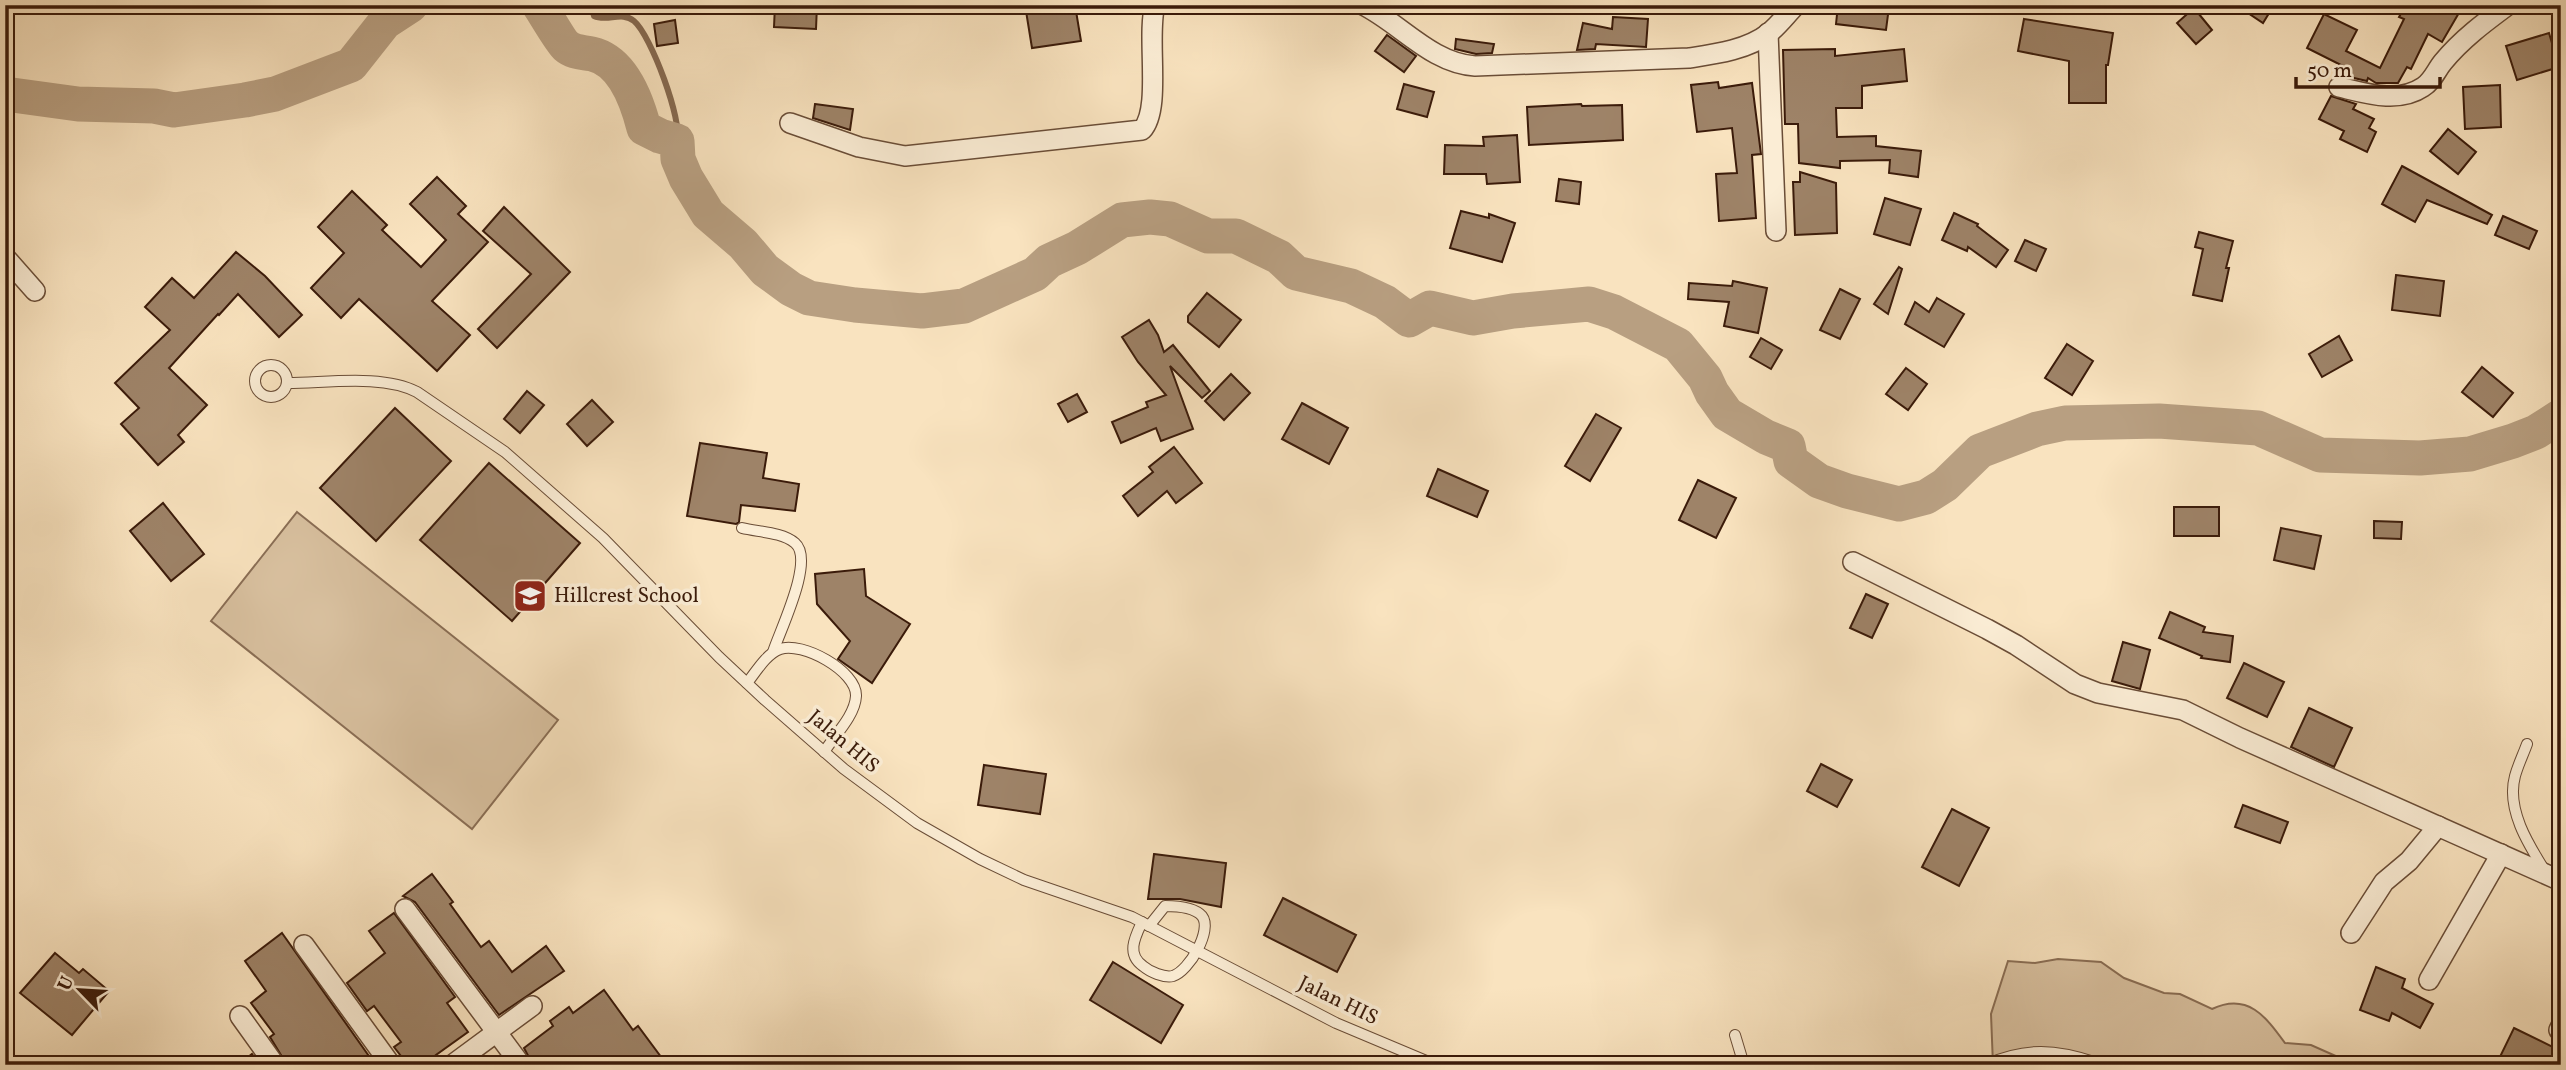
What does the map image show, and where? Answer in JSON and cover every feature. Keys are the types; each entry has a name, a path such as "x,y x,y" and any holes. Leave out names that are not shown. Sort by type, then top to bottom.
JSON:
{"street":[{"path":"790,123 859,147 905,156 1142,130 1147,124 1151,91 1150,20 1155,5"},
{"path":"1364,5 1450,63 1475,66 1689,58 1719,54 1747,45 1768,33 1796,5"},
{"path":"2339,88 2383,96 2400,95 2425,86 2444,61 2477,28 2508,5"},
{"path":"1768,33 1776,232"},
{"path":"5,257 35,291"},
{"path":"1853,562 1997,634 2075,684 2098,693 2192,713 2240,738 2554,877"},
{"path":"2351,933 2384,882 2409,861 2438,826"},
{"path":"2429,980 2501,854"},
{"path":"405,909 521,1065"},
{"path":"304,946 391,1065"},
{"path":"453,1065 532,1006"},
{"path":"240,1016 275,1065"}],"lane":[{"name":"Jalan HIS","path":"288,383 388,383 405,386 417,392 505,452 594,530 747,683 824,752 916,823 980,859 1035,884 1146,924 1336,1024 1436,1065"},
{"path":"742,528 782,537 796,544 801,553 801,572 773,652 747,683"},
{"path":"773,652 790,647 817,655 832,664 855,688 854,705 824,752"},
{"path":"2527,744 2514,778 2513,796 2529,845 2554,877"},
{"path":"1166,906 1194,910 1202,916 1205,923 1198,951 1178,974 1171,977 1151,971 1135,959 1133,947 1146,924 1166,906"},
{"path":"1735,1035 1744,1065"},
{"path":"1985,1065 2005,1056 2055,1051 2098,1064"}],"shaded area":[{"path":"297,512 558,720 472,829 211,621"},
{"path":"2058,959 2101,962 2124,978 2164,993 2180,994 2212,1009 2236,1003 2246,1005 2263,1016 2285,1043 2311,1045 2356,1065 2085,1065 2061,1057 2050,1057 1993,1065 1991,1014 2008,961 2035,963"}],"building":[{"path":"775,5 817,5 816,29 774,27"},
{"path":"1075,5 1081,41 1032,48 1026,11"},
{"path":"1838,5 1889,7 1886,30 1836,24"},
{"path":"2236,5 2274,5 2263,23"},
{"path":"2406,5 2450,5 2460,11 2442,42 2428,34 2411,69 2407,67 2398,83 2376,83 2368,78 2367,81 2341,75 2345,67 2307,48 2324,14 2357,30 2346,51 2380,68 2404,19 2399,17"},
{"path":"2194,8 2212,30 2196,44 2177,23"},
{"path":"1613,17 1648,19 1646,47 1596,44 1595,49 1577,50 1583,23 1612,29"},
{"path":"2024,19 2113,33 2106,65 2106,103 2069,103 2069,61 2018,51"},
{"path":"675,20 678,43 657,46 654,24"},
{"path":"2549,33 2559,67 2517,80 2506,46"},
{"path":"1387,35 1416,56 1404,72 1375,51"},
{"path":"1456,39 1494,44 1492,53 1476,54 1455,49"},
{"path":"1835,49 1835,56 1904,49 1907,81 1862,86 1862,108 1836,108 1837,137 1876,136 1876,146 1921,151 1918,177 1889,173 1890,160 1840,161 1840,168 1799,163 1798,124 1785,124 1783,50"},
{"path":"1718,82 1719,88 1752,83 1761,154 1752,155 1756,218 1719,221 1716,174 1737,173 1732,128 1697,132 1691,85"},
{"path":"1404,84 1434,92 1427,117 1397,109"},
{"path":"2500,85 2501,127 2465,129 2463,87"},
{"path":"2331,96 2356,104 2353,109 2374,119 2369,128 2376,132 2367,152 2340,139 2344,131 2319,119"},
{"path":"815,104 853,109 850,130 813,118"},
{"path":"1622,105 1623,140 1529,145 1527,107"},
{"path":"2448,129 2476,152 2458,174 2430,151"},
{"path":"1517,135 1520,182 1487,184 1486,174 1444,174 1445,145 1484,146 1483,137"},
{"path":"2402,166 2492,215 2487,224 2427,200 2415,222 2382,204"},
{"path":"1800,172 1836,183 1837,233 1795,235 1793,182 1800,182"},
{"path":"437,177 466,206 458,214 488,242 432,301 470,335 437,371 359,299 341,318 311,288 344,253 318,227 352,191 387,225 382,230 421,267 446,240 410,204"},
{"path":"1559,179 1581,182 1579,204 1556,201"},
{"path":"1885,198 1921,209 1910,245 1874,234"},
{"path":"504,207 570,272 497,348 478,329 531,274 483,231"},
{"path":"1461,211 1489,218 1489,214 1515,223 1502,262 1450,248"},
{"path":"1954,213 1978,224 1977,226 2008,250 1996,267 1968,247 1967,251 1942,240"},
{"path":"2503,216 2537,231 2529,249 2495,235"},
{"path":"2199,232 2233,241 2222,301 2193,295 2203,249 2195,247"},
{"path":"2025,240 2046,249 2036,271 2015,261"},
{"path":"236,252 265,276 302,315 279,337 238,294 218,314 169,368 207,405 178,435 184,442 158,465 121,424 139,408 115,383 170,330 145,307 172,278 194,298"},
{"path":"1899,267 1902,269 1888,314 1874,304"},
{"path":"2396,275 2444,281 2440,316 2392,310"},
{"path":"1733,281 1767,288 1758,333 1724,326 1729,302 1688,299 1689,283 1732,286"},
{"path":"1840,289 1860,299 1840,339 1820,330"},
{"path":"1207,293 1241,320 1219,347 1188,322 1188,316"},
{"path":"1937,298 1964,314 1944,347 1905,324 1915,302 1929,312"},
{"path":"1149,320 1164,352 1173,345 1210,391 1202,398 1170,366 1193,429 1161,441 1156,428 1121,443 1112,422 1148,407 1146,402 1166,395 1138,362 1122,337"},
{"path":"2339,336 2352,360 2322,377 2309,354"},
{"path":"1761,338 1782,350 1771,369 1750,357"},
{"path":"2067,344 2093,361 2072,395 2045,378"},
{"path":"2482,367 2513,393 2493,417 2462,392"},
{"path":"1906,368 1927,384 1908,410 1886,394"},
{"path":"1231,374 1250,393 1224,420 1205,401"},
{"path":"527,391 544,405 520,433 504,419"},
{"path":"1077,394 1087,412 1068,422 1058,404"},
{"path":"592,400 613,422 587,446 567,424"},
{"path":"1302,403 1348,428 1329,464 1282,439"},
{"path":"395,408 451,461 376,541 320,488"},
{"path":"1596,414 1621,428 1590,481 1565,466"},
{"path":"700,443 767,453 763,478 799,484 795,511 741,505 739,522 736,524 687,516"},
{"path":"1174,447 1202,483 1176,503 1167,491 1138,516 1123,496 1153,472 1149,467"},
{"path":"489,463 580,543 512,621 420,540"},
{"path":"1438,469 1488,491 1477,517 1427,496"},
{"path":"1698,480 1736,498 1716,538 1679,520"},
{"path":"163,503 204,554 171,581 130,531"},
{"path":"2174,507 2219,507 2219,536 2174,536"},
{"path":"2374,521 2402,522 2401,539 2374,538"},
{"path":"2281,528 2321,536 2314,569 2274,560"},
{"path":"864,569 866,596 910,624 872,683 838,659 850,641 817,604 815,574"},
{"path":"1866,594 1888,604 1872,638 1850,628"},
{"path":"2170,612 2205,627 2203,632 2233,636 2230,662 2201,658 2202,656 2159,638"},
{"path":"2123,642 2150,650 2140,689 2112,681"},
{"path":"2244,663 2284,682 2267,717 2227,698"},
{"path":"2309,708 2352,728 2334,767 2291,747"},
{"path":"1821,764 1852,780 1837,807 1807,791"},
{"path":"984,765 1046,774 1040,814 978,805"},
{"path":"2243,805 2288,822 2280,843 2235,827"},
{"path":"1952,809 1989,828 1959,886 1922,867"},
{"path":"1154,854 1226,863 1221,907 1180,899 1148,899"},
{"path":"432,874 481,947 489,941 512,972 546,946 564,971 499,1015 415,902 403,896"},
{"path":"1283,898 1356,935 1337,972 1264,935"},
{"path":"394,913 455,997 447,1003 468,1032 436,1055 441,1061 440,1065 408,1065 394,1047 401,1042 374,1006 367,1011 347,983 385,953 369,931"},
{"path":"282,933 371,1059 363,1065 287,1065 270,1037 274,1034 251,1003 266,991 245,961"},
{"path":"55,953 79,973 83,969 109,991 72,1035 20,993"},
{"path":"1113,962 1183,1005 1161,1043 1090,1000"},
{"path":"2376,967 2405,979 2402,988 2433,1004 2420,1028 2392,1013 2389,1021 2360,1010"},
{"path":"604,990 633,1030 638,1026 667,1065 533,1065 524,1048 553,1026 550,1021 569,1007 573,1013"},
{"path":"2514,1028 2561,1051 2561,1065 2496,1065"},
{"path":"252,1054 260,1065 238,1065"}],"waterway":[{"path":"5,94 78,104 154,106 174,110 275,94 351,65 385,22 411,5"},
{"path":"539,5 566,46 603,58 620,73 633,95 644,128 677,141 678,159 686,178 708,214 743,244 765,270 809,298 922,311 964,306 1035,274 1049,261 1077,248 1122,220 1150,217 1170,219 1208,236 1236,236 1279,257 1296,273 1351,286 1385,302 1409,320 1430,308 1473,318 1513,311 1589,304 1614,312 1678,345 1705,378 1727,414 1766,437 1788,446 1791,461 1819,481 1899,504 1926,497 1945,485 1980,451 2037,429 2065,423 2159,421 2258,428 2320,455 2420,458 2470,454 2536,432 2561,416"},
{"path":"591,5 594,16 629,18 641,29 657,60 671,98 678,131 677,141"}],"place":[{"name":"Hillcrest School","path":"530,596"}]}
